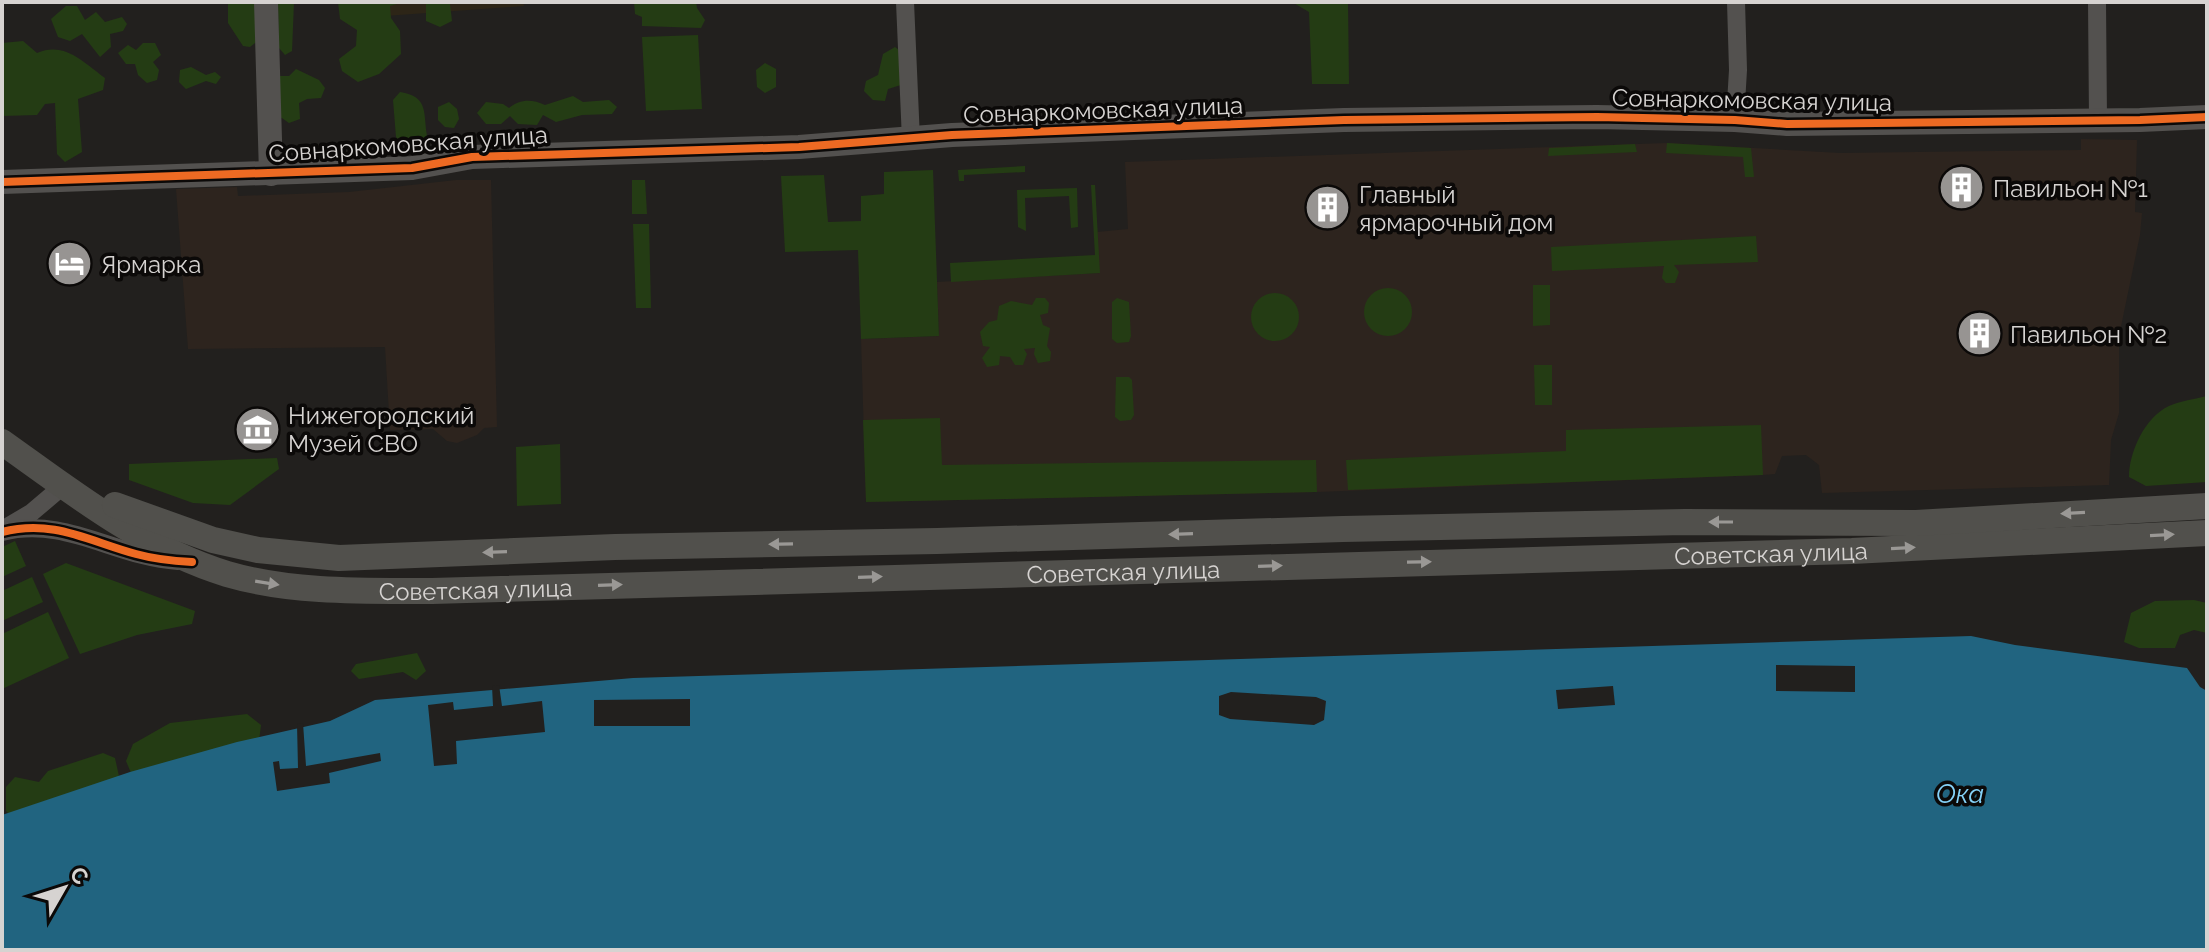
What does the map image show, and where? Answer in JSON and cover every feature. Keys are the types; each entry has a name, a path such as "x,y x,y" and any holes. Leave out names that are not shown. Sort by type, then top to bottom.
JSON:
{"main road":[{"name":"Советская улица","path":"2,442 132,530 192,562 257,581 298,587 432,591 1852,551 2207,533"},
{"name":"Советская улица","path":"64,485 213,540 258,550 339,558 601,547 1358,529 1685,522 1916,523 2207,506"}],"street":[{"path":"266,2 271,174"},
{"path":"905,2 911,140"},
{"path":"1735,120 1736,2"},
{"path":"2097,2 2098,120"},
{"name":"Совнаркомовская улица","path":"2,182 412,168 472,157 799,147 952,135 1344,120 1597,117 1787,124 2207,117"},
{"path":"2,531 31,513 64,485"},
{"path":"2,531 53,528 137,555 192,562"}],"shaded area":[{"path":"384,2 523,2 524,6 385,16"},
{"path":"2081,139 2137,140 2135,212 2142,213 2119,336 2119,413 2111,440 2109,485 1822,493 1819,465 1806,455 1782,456 1775,474 1762,475 1317,492 866,502 861,339 939,336 937,282 1099,273 1097,232 1128,229 1125,162 1667,143 1840,153 2081,150"},
{"path":"456,180 491,180 497,427 484,428 477,435 457,443 447,441 433,429 390,430 385,347 188,349 176,189 237,187 238,196 349,192"}],"green space":[{"path":"228,2 257,2 260,39 250,47 243,46 228,23"},
{"path":"278,2 294,2 292,51 285,55 279,48"},
{"path":"338,2 404,2 390,6 391,18 400,31 401,54 379,74 358,82 342,71 339,59 356,46 357,30 340,19"},
{"path":"426,2 450,4 452,21 440,27 426,21"},
{"path":"634,2 696,2 705,20 701,28 642,26 642,17 635,14"},
{"path":"1292,2 1348,2 1349,84 1312,84 1309,12"},
{"path":"66,6 77,6 85,20 96,12 105,22 122,17 127,24 123,31 110,34 111,47 100,57 82,34 70,41 58,37 51,19"},
{"path":"698,35 702,109 646,111 642,37"},
{"path":"23,41 37,53 56,50 74,55 105,78 103,90 78,99 82,152 65,162 57,154 55,103 45,104 37,115 2,116 2,43"},
{"path":"143,43 155,43 161,55 153,62 159,70 157,80 147,83 138,75 135,64 126,64 118,53 128,45 136,50"},
{"path":"895,47 903,53 904,84 888,89 885,101 873,100 864,91 866,81 878,75 883,54"},
{"path":"765,63 776,69 776,87 765,93 757,87 756,70"},
{"path":"191,67 206,75 215,72 221,77 216,84 206,81 186,89 179,82 180,70"},
{"path":"296,69 319,80 325,88 321,98 299,103 300,119 289,123 279,116 279,76 289,76"},
{"path":"400,92 416,98 423,107 427,136 417,143 402,143 396,137 393,100"},
{"path":"573,96 583,102 609,100 617,107 612,114 582,115 556,122 543,115 537,125 518,124 510,116 501,124 486,124 477,113 486,102 509,108 531,101 545,105"},
{"path":"449,102 457,109 459,119 454,128 445,127 438,120 438,107"},
{"path":"1667,143 1751,148 1754,177 1745,177 1743,157 1666,153"},
{"path":"1635,144 1637,152 1548,156 1549,148"},
{"path":"1025,166 1025,172 964,175 964,181 959,181 958,170"},
{"path":"933,170 939,336 861,339 858,250 785,252 781,176 824,175 828,222 861,221 861,196 884,194 884,172"},
{"path":"632,180 645,180 647,214 632,214"},
{"path":"1091,185 1095,185 1100,273 951,282 950,263 1095,255"},
{"path":"1077,188 1078,227 1071,228 1069,196 1025,198 1026,231 1018,227 1017,190"},
{"path":"633,224 649,224 651,308 636,308"},
{"path":"1756,236 1758,262 1674,265 1679,272 1675,283 1666,283 1662,278 1664,266 1552,271 1551,247"},
{"path":"1533,285 1550,285 1550,325 1533,326"},
{"path":"1388,288 1405,295 1412,312 1405,329 1388,336 1371,329 1364,312 1371,295"},
{"path":"1275,293 1292,300 1299,317 1292,334 1275,341 1258,334 1251,317 1258,300"},
{"path":"1036,298 1045,298 1049,303 1048,313 1040,315 1043,325 1050,328 1047,346 1051,352 1050,361 1038,363 1035,348 1024,349 1027,354 1023,365 1015,365 1010,357 1000,356 999,365 987,367 982,358 990,347 983,346 980,332 989,322 997,320 999,306 1011,301 1032,305"},
{"path":"1117,298 1129,302 1129,342 1117,343 1112,339 1112,302"},
{"path":"1534,365 1552,365 1552,405 1535,405"},
{"path":"1116,377 1132,380 1134,415 1131,420 1120,421 1115,417"},
{"path":"2207,396 2207,482 2146,486 2129,477 2135,446 2153,418 2169,406"},
{"path":"940,418 942,465 1316,460 1317,492 866,502 863,420"},
{"path":"1761,425 1763,475 1348,490 1346,460 1566,451 1566,430"},
{"path":"560,444 561,504 517,506 516,447"},
{"path":"277,458 279,469 230,505 193,503 129,480 129,464"},
{"path":"15,541 26,566 2,577 2,547"},
{"path":"66,563 195,611 192,624 137,635 80,654 43,574"},
{"path":"32,577 43,602 2,621 2,591"},
{"path":"2194,600 2207,603 2207,633 2194,630 2180,635 2175,648 2139,648 2124,642 2131,613 2155,601"},
{"path":"48,612 69,658 2,689 2,634"},
{"path":"417,653 426,671 416,680 403,672 359,679 351,671 356,664"},
{"path":"247,714 261,725 258,749 137,787 126,761 133,744 170,723"},
{"path":"103,753 115,758 122,790 22,827 6,811 6,787 15,777 39,782 48,771"}],"water":[{"name":"Ока","path":"1971,636 2015,645 2187,668 2200,687 2207,691 2207,950 2,950 2,815 130,772 237,742 330,721 375,700 633,678"}],"pier":[{"path":"1776,665 1855,666 1855,692 1776,691"},
{"path":"499,685 502,706 542,701 545,732 456,741 457,764 434,766 428,705 453,702 454,710 493,706 492,686"},
{"path":"1613,686 1615,705 1558,709 1556,690"},
{"path":"1231,692 1316,697 1326,701 1324,720 1314,725 1230,719 1219,715 1219,696"},
{"path":"690,699 690,726 594,726 594,700"},
{"path":"303,723 306,766 380,753 381,761 329,773 330,783 277,791 273,762 279,761 280,769 298,768 297,724"}],"cycle path":[{"path":"2,182 412,168 472,157 799,147 952,135 1344,120 1597,117 1787,124 2207,117"},
{"path":"2,532 38,528 55,530 143,556 192,562"}],"place":[{"name":"Павильон №1","path":"1962,188"},
{"name":"Главный ярмарочный дом","path":"1328,208"},
{"name":"Ярмарка","path":"70,264"},
{"name":"Павильон №2","path":"1979,334"},
{"name":"Нижегородский Музей СВО","path":"257,429"}]}
